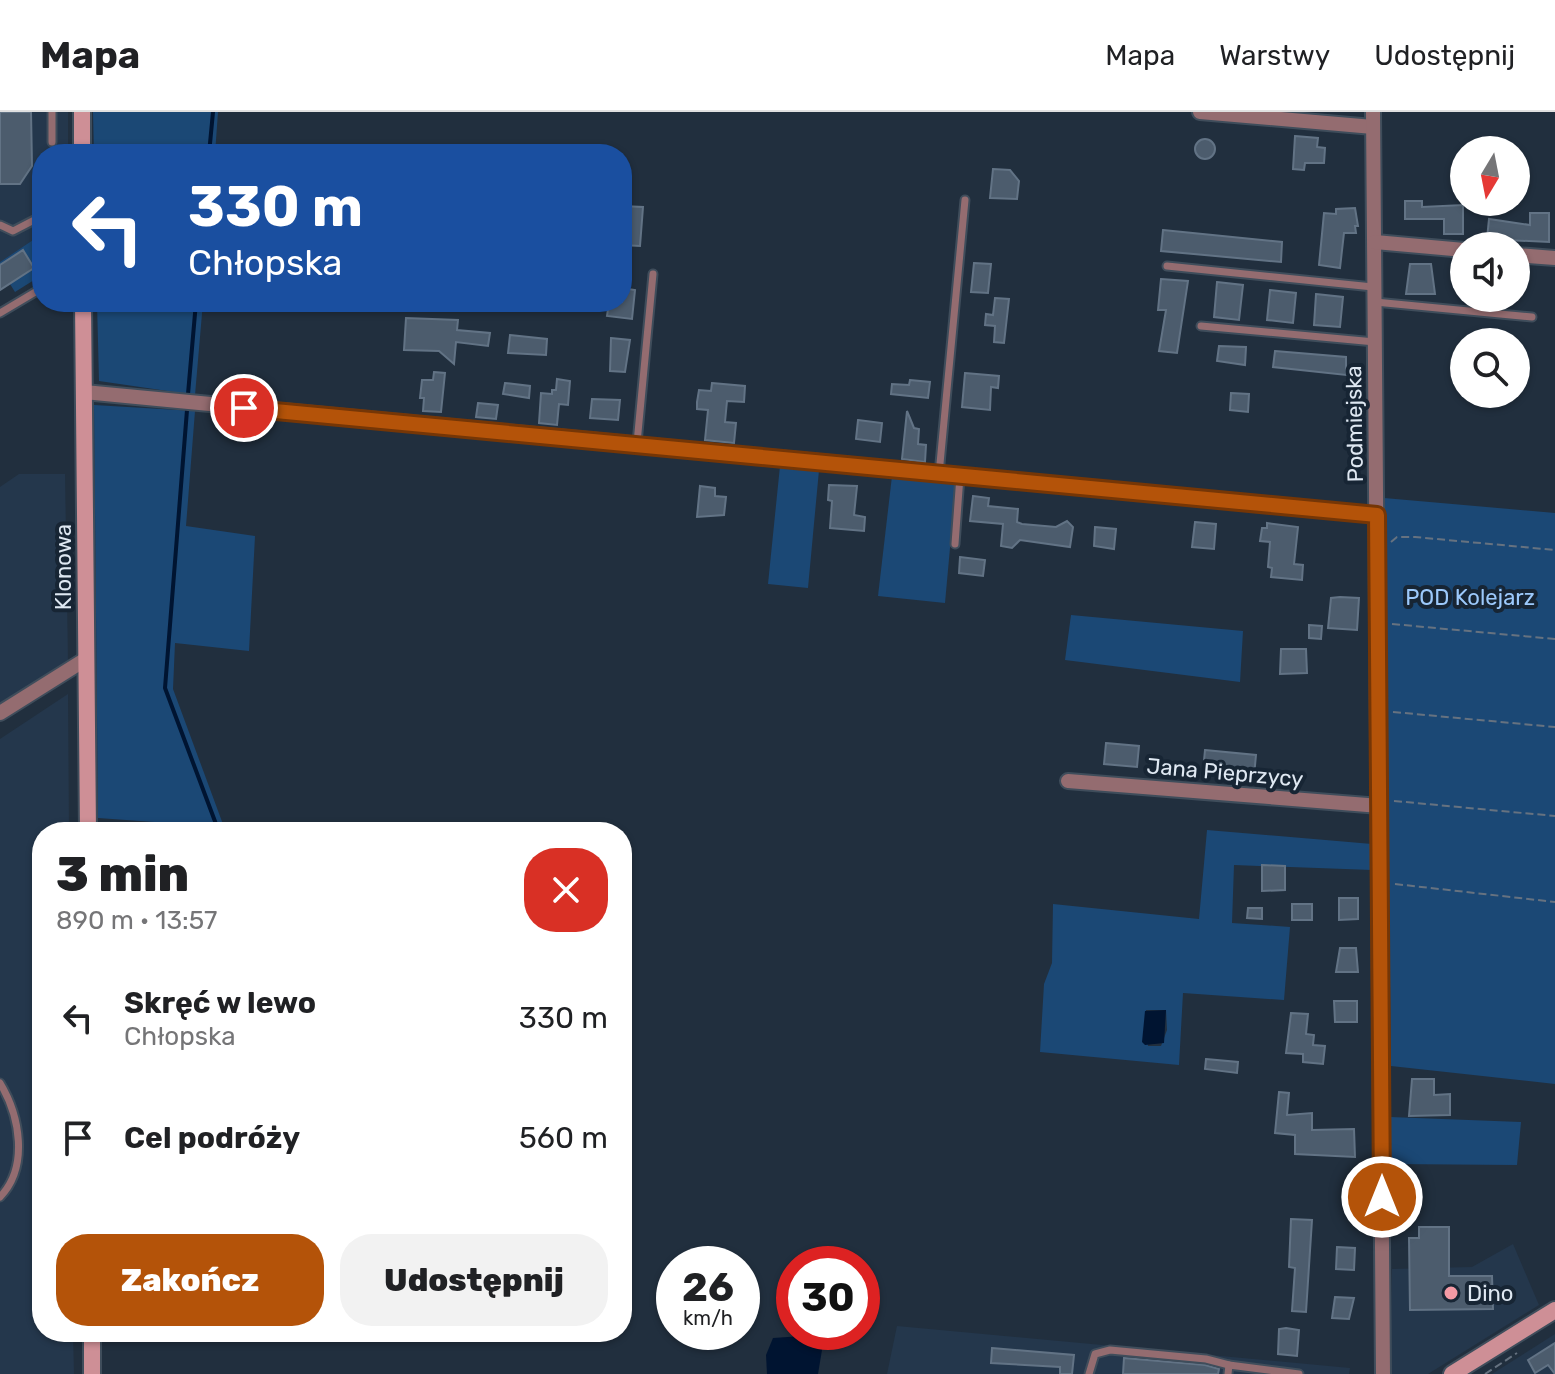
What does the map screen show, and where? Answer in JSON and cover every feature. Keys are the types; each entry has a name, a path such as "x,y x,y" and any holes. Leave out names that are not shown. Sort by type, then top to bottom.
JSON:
{"street":[{"path":"82,112 82,144"},
{"path":"1200,112 1373,120"},
{"name":"Podmiejska","path":"1373,120 1379,711 1386,804 1383,1374"},
{"path":"1375,242 1450,249"},
{"path":"1530,256 1555,258"},
{"name":"Klonowa","path":"83,312 88,822"},
{"path":"84,392 1377,515"},
{"path":"0,713 86,659"},
{"name":"Jana Pieprzycy","path":"1068,781 1386,804"},
{"path":"1452,1374 1555,1310"},
{"path":"92,1342 92,1374"}],"lane":[{"path":"52,112 52,142"},
{"path":"939,474 965,200"},
{"path":"0,225 13,231 32,221"},
{"path":"1167,266 1532,317"},
{"path":"637,446 653,274"},
{"path":"0,313 32,294"},
{"path":"1201,326 1375,342"},
{"path":"955,544 960,476"},
{"path":"0,1083 11,1102 17,1132 15,1174 0,1197"},
{"path":"1089,1374 1095,1354 1110,1350 1206,1359 1229,1369 1299,1374"}],"path":[{"path":"1390,545 1393,539 1405,536 1555,550"},
{"path":"1390,624 1555,639"},
{"path":"1379,711 1555,727"},
{"path":"1386,804 1555,816"},
{"path":"1393,880 1399,887 1406,888 1555,902"}],"shaded area":[{"path":"0,112 68,112 68,144 32,144 32,241 0,262"},
{"path":"19,474 65,474 68,660 0,704 0,487"},
{"path":"68,694 69,822 32,822 32,1342 73,1342 74,1374 0,1374 0,739"},
{"path":"1166,1010 1164,1043 1145,1045 1142,1042 1145,1011"},
{"path":"1513,1244 1539,1305 1428,1374 1390,1374 1392,1269 1472,1267"},
{"path":"897,1326 1350,1368 1349,1374 887,1374"},
{"path":"1555,1334 1555,1374 1492,1374"},
{"path":"773,1338 776,1338 776,1350 822,1350 818,1374 767,1374 766,1355"}],"green space":[{"path":"93,112 218,112 216,144 94,144"},
{"path":"32,241 32,281 15,292 0,268 0,262"},
{"path":"97,312 202,312 195,395 99,381"},
{"path":"94,405 195,411 186,526 255,536 249,651 175,643 173,689 222,822 98,818"},
{"path":"780,466 819,470 808,588 768,584"},
{"path":"892,476 956,482 945,603 878,596"},
{"name":"POD Kolejarz","path":"1384,498 1555,513 1555,1084 1391,1066"},
{"path":"1071,615 1243,631 1240,682 1065,660"},
{"path":"1207,830 1372,844 1372,870 1234,865 1232,923 1290,927 1284,1000 1183,993 1179,1065 1040,1052 1044,984 1052,963 1053,904 1199,919","holes":["1146,1010 1166,1010 1167,1030 1161,1046 1148,1046"]},
{"path":"1390,1117 1521,1122 1517,1165 1391,1164"}],"building":[{"path":"0,112 31,112 32,166 20,184 0,184"},
{"path":"1295,136 1318,138 1317,147 1325,148 1324,163 1305,163 1304,170 1293,169"},
{"path":"1205,139 1212,142 1215,149 1212,156 1205,159 1198,156 1195,149 1198,142"},
{"path":"993,169 1010,170 1019,181 1017,199 990,198"},
{"path":"1405,201 1422,201 1422,207 1450,206 1450,216 1463,216 1463,232 1444,234 1444,219 1405,219"},
{"path":"632,206 643,207 640,246 632,246"},
{"path":"1355,208 1358,226 1355,226 1356,233 1344,233 1340,268 1319,265 1324,213 1336,214 1336,209"},
{"path":"1530,213 1549,213 1549,242 1530,241 1530,232 1488,232 1489,219 1530,225"},
{"path":"1163,230 1282,242 1281,262 1161,251"},
{"path":"23,250 32,269 0,290 0,265"},
{"path":"974,263 991,264 988,293 971,292"},
{"path":"1410,264 1431,264 1435,294 1406,294"},
{"path":"1161,279 1188,281 1177,353 1159,351 1166,310 1158,310"},
{"path":"1217,282 1243,285 1239,320 1214,317"},
{"path":"632,290 635,290 632,319 607,316 608,312 632,312"},
{"path":"1270,290 1296,293 1293,323 1267,320"},
{"path":"1316,294 1343,297 1340,327 1314,325"},
{"path":"995,298 1009,299 1004,343 994,342 995,326 985,325 986,314 993,315"},
{"path":"406,318 458,320 457,330 490,333 488,346 456,342 454,364 439,351 404,350"},
{"path":"510,335 547,339 546,355 508,353"},
{"path":"611,338 630,340 625,372 610,371"},
{"path":"1219,346 1246,347 1245,365 1217,361"},
{"path":"1275,351 1346,357 1346,375 1273,367"},
{"path":"434,372 445,373 441,412 423,411 424,398 420,398 422,380 433,380"},
{"path":"965,373 999,376 998,388 991,387 990,410 962,407"},
{"path":"557,379 570,381 568,405 559,404 557,425 539,423 541,393 552,394 552,390 556,390"},
{"path":"910,380 930,382 928,398 891,394 892,384 909,385"},
{"path":"505,383 530,386 529,398 503,394"},
{"path":"712,383 745,386 744,402 727,401 725,422 736,423 734,443 705,440 708,410 697,409 697,402 699,390 711,391"},
{"path":"1231,393 1249,394 1248,412 1230,410"},
{"path":"592,399 620,400 618,420 590,418"},
{"path":"478,403 498,405 496,419 476,417"},
{"path":"907,411 914,428 919,429 918,444 926,445 925,462 902,459"},
{"path":"858,420 882,423 880,442 856,439"},
{"path":"829,485 857,486 854,515 865,517 864,531 830,528 832,501 828,500"},
{"path":"700,486 715,488 715,496 726,497 724,515 697,517"},
{"path":"973,496 989,498 988,506 1018,509 1017,522 1022,524 1056,527 1067,521 1073,527 1070,547 1020,540 1012,548 1001,546 1003,524 970,521"},
{"path":"1195,522 1216,524 1214,549 1192,547"},
{"path":"1267,523 1298,527 1294,564 1303,565 1302,580 1271,577 1272,568 1268,567 1270,542 1260,541 1262,528 1267,528"},
{"path":"1095,527 1116,529 1114,549 1094,546"},
{"path":"960,557 985,560 983,576 959,573"},
{"path":"1331,598 1359,598 1357,630 1328,628"},
{"path":"1309,625 1322,626 1321,639 1309,638"},
{"path":"1281,649 1306,649 1307,673 1280,674"},
{"path":"1106,743 1139,746 1137,767 1104,764"},
{"path":"1205,750 1256,755 1254,776 1203,771"},
{"path":"1262,865 1285,866 1285,890 1262,891"},
{"path":"1339,898 1358,898 1358,919 1339,920"},
{"path":"1292,904 1312,904 1312,920 1292,920"},
{"path":"1248,908 1262,908 1262,919 1247,918"},
{"path":"1340,948 1356,948 1358,972 1336,972"},
{"path":"1334,1001 1357,1001 1357,1022 1335,1022"},
{"path":"1291,1013 1308,1014 1306,1034 1314,1035 1313,1045 1325,1046 1323,1064 1303,1062 1303,1054 1286,1053"},
{"path":"1206,1059 1238,1062 1237,1073 1205,1069"},
{"path":"1412,1079 1434,1079 1434,1095 1450,1094 1450,1115 1409,1116"},
{"path":"1279,1092 1289,1093 1287,1115 1312,1113 1312,1130 1354,1129 1355,1157 1295,1154 1295,1135 1275,1133"},
{"path":"1291,1219 1312,1220 1306,1312 1292,1311 1295,1268 1289,1267"},
{"path":"1419,1227 1449,1227 1449,1276 1492,1276 1493,1309 1410,1310 1409,1238 1419,1238"},
{"path":"1337,1247 1355,1248 1354,1270 1336,1269"},
{"path":"1335,1297 1354,1298 1349,1319 1332,1318"},
{"path":"1279,1329 1299,1330 1297,1356 1278,1354"},
{"path":"1555,1343 1555,1374 1548,1365 1535,1373 1528,1360"},
{"path":"992,1348 1074,1355 1072,1374 1060,1374 1060,1367 991,1363"},
{"path":"1124,1358 1219,1369 1218,1374 1123,1374"}],"waterway":[{"path":"210,144 213,112"},
{"path":"188,394 195,312"},
{"path":"187,410 165,688 215,822"}],"place":[{"name":"Dino","path":"1451,1293"}],"route":[{"path":"244,408 1377,515 1382,1197"}]}
